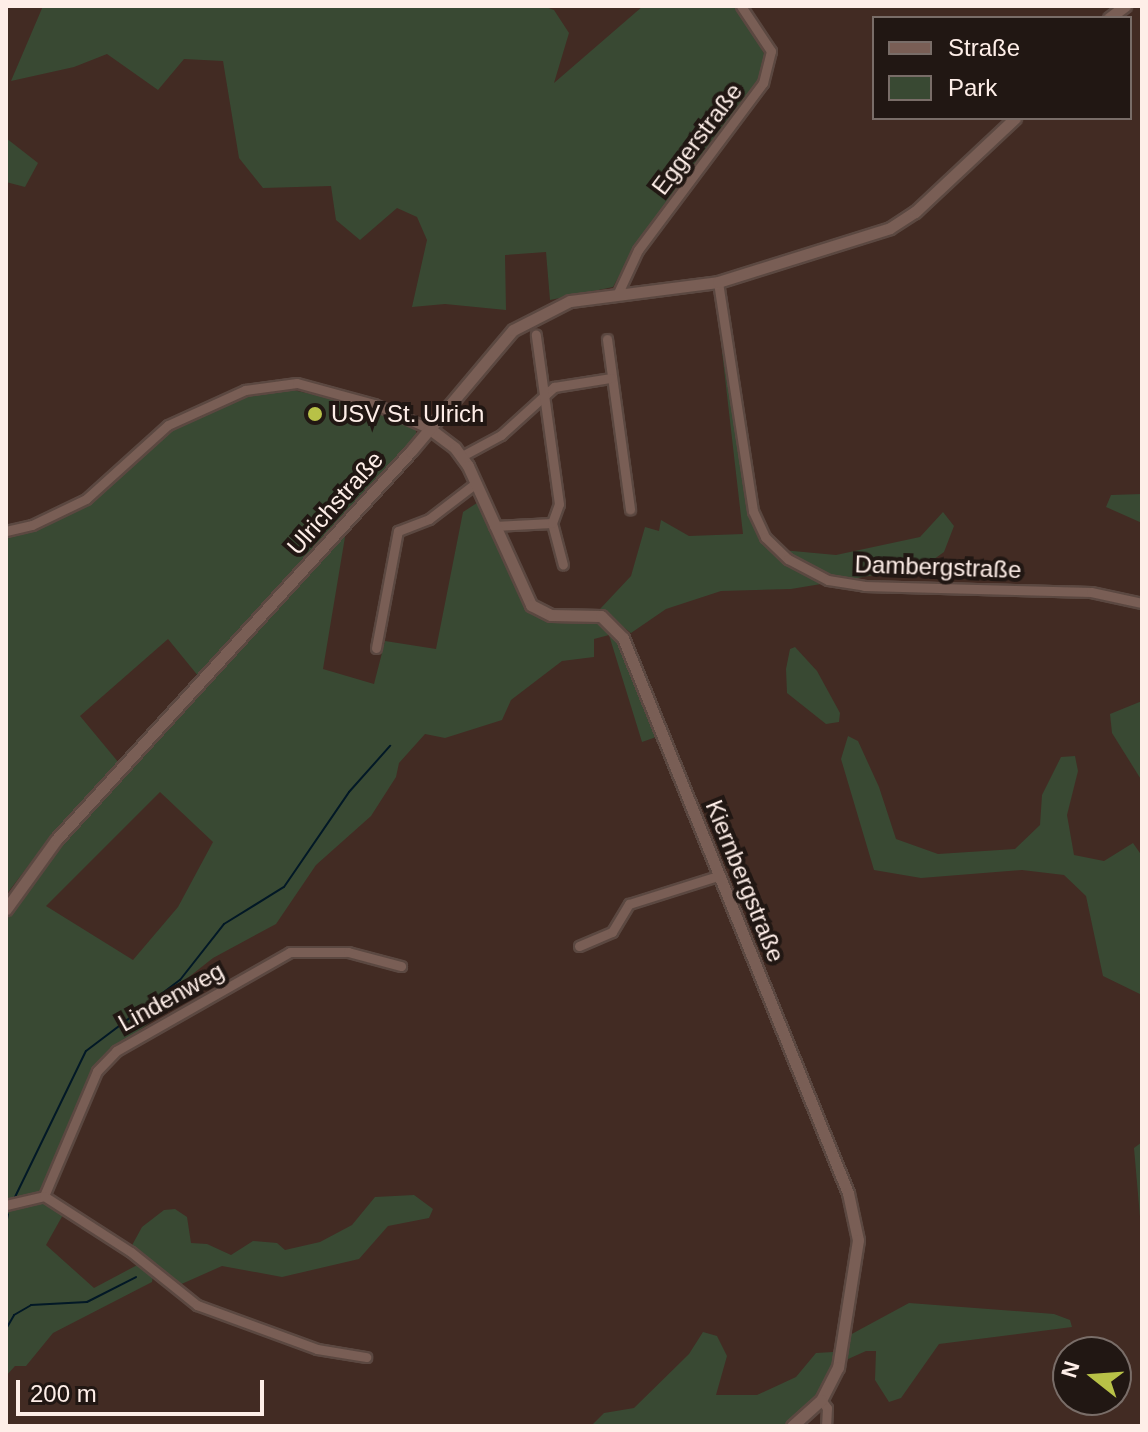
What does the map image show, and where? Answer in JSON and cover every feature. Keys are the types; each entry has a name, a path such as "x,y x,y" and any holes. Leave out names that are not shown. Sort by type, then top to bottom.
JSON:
{"street":[{"name":"Eggerstraße","path":"618,293 638,250 746,112 763,83 771,51 741,6"},
{"name":"Ulrichstraße","path":"6,909 64,830 430,429 513,330 570,301 718,282 890,228 915,212 1013,120"},
{"name":"Dambergstraße","path":"718,282 753,511 765,537 788,559 842,583 1091,592 1142,603"},
{"path":"536,335 559,504 552,523 563,565"},
{"path":"607,339 630,509"},
{"path":"462,456 501,435 545,394 559,386 611,378"},
{"path":"6,531 86,499 168,425 245,390 297,383 374,404 430,429"},
{"name":"Kiernbergstraße","path":"430,429 462,456 531,605 551,615 601,616 619,630 838,1167 857,1226 838,1367 821,1400 792,1426"},
{"path":"376,648 398,531 429,519 476,483"},
{"path":"494,526 552,523"},
{"path":"579,946 612,932 629,904 718,876"},
{"name":"Lindenweg","path":"44,1196 97,1071 116,1051 290,952 348,952 401,966"},
{"path":"6,1205 44,1196 131,1252 197,1305 317,1349 366,1357"},
{"path":"821,1400 827,1408 826,1426"}],"green space":[{"path":"43,6 543,6 554,10 569,33 554,83 643,6 738,6 767,59 757,85 635,247 613,287 550,300 546,252 505,255 506,310 445,304 412,307 427,240 417,217 397,208 360,240 336,220 331,186 263,188 239,158 223,61 184,59 158,90 107,54 74,67 11,81"},
{"path":"6,138 38,163 25,187 6,182"},
{"path":"717,308 745,486 755,528 771,549 836,555 920,537 943,512 954,526 944,552 923,567 791,589 721,591 666,609 631,633 600,609 631,576 645,527 659,531 661,520 689,536 743,534"},
{"path":"279,387 380,409 415,425 417,437 199,677 168,639 80,716 119,763 48,840 6,895 6,534 36,527 90,500 162,433 233,395"},
{"path":"1142,494 1142,523 1106,507 1111,495"},
{"path":"480,501 518,590 532,610 596,618 616,633 659,736 642,742 609,635 594,639 594,657 562,661 511,700 502,720 445,738 425,734 399,763 396,777 371,816 316,865 276,924 213,958 180,984 167,1010 102,1058 42,1193 64,1213 46,1245 94,1288 141,1263 153,1276 152,1282 53,1333 26,1366 15,1366 6,1376 6,915 63,838 346,531 323,669 374,684 385,641 436,649 463,512","holes":["160,792 213,842 178,907 133,960 46,906"]},
{"path":"795,647 817,671 840,713 839,722 826,724 787,693 786,669 790,649"},
{"path":"1142,701 1142,781 1112,733 1110,714"},
{"path":"848,736 858,741 879,787 896,839 938,854 1015,849 1040,825 1042,795 1061,757 1075,756 1078,771 1067,815 1074,855 1104,861 1133,843 1142,856 1142,995 1103,976 1086,896 1064,875 1022,870 921,878 874,870 841,759"},
{"path":"1142,1142 1142,1240 1134,1148"},
{"path":"414,1195 433,1209 429,1218 388,1226 359,1259 282,1277 222,1266 177,1286 130,1249 142,1227 164,1210 175,1209 187,1217 191,1243 207,1244 231,1255 253,1241 277,1243 285,1250 320,1242 352,1225 375,1197"},
{"path":"909,1303 1054,1314 1070,1320 1072,1327 939,1344 901,1398 889,1402 875,1380 876,1351 866,1351 837,1364 832,1380 787,1426 591,1426 604,1413 634,1408 689,1354 703,1332 717,1336 727,1356 716,1395 757,1395 796,1377 816,1353 833,1352 848,1336"}],"waterway":[{"path":"15,1197 86,1051 180,980 224,924 284,887 349,792 390,746"},
{"path":"6,1225 8,1214"},
{"path":"6,1329 14,1315 31,1305 87,1302 136,1277"}],"place":[{"name":"USV St. Ulrich","path":"315,414"}]}
